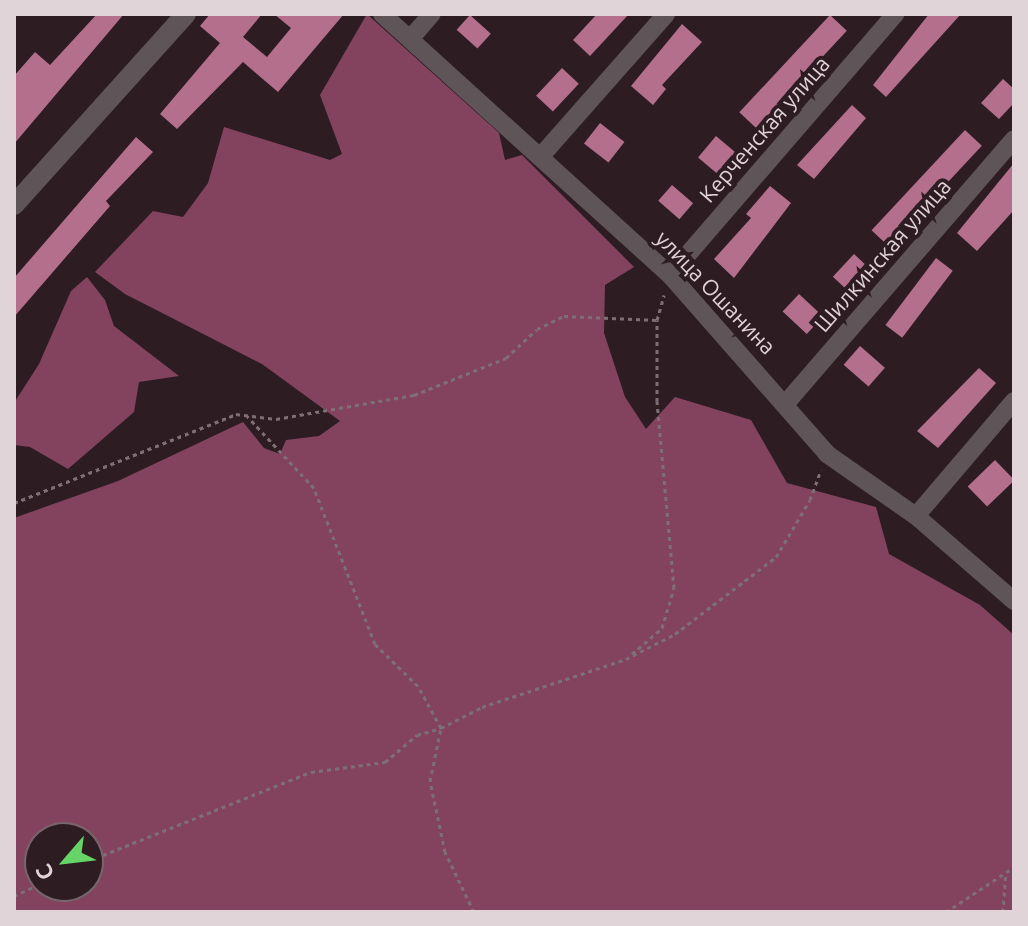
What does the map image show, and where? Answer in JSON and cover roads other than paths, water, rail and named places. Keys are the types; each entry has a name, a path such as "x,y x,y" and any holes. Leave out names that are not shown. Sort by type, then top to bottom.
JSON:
{"street":[{"path":"14,205 186,14"},
{"name":"улица Ошанина","path":"382,14 670,275 787,402 827,454 916,516 1014,601"},
{"path":"410,39 432,14"},
{"path":"541,156 666,14"},
{"name":"Керченская улица","path":"670,275 895,14"},
{"name":"Шилкинская улица","path":"787,402 1014,139"},
{"path":"916,516 1014,401"}]}
